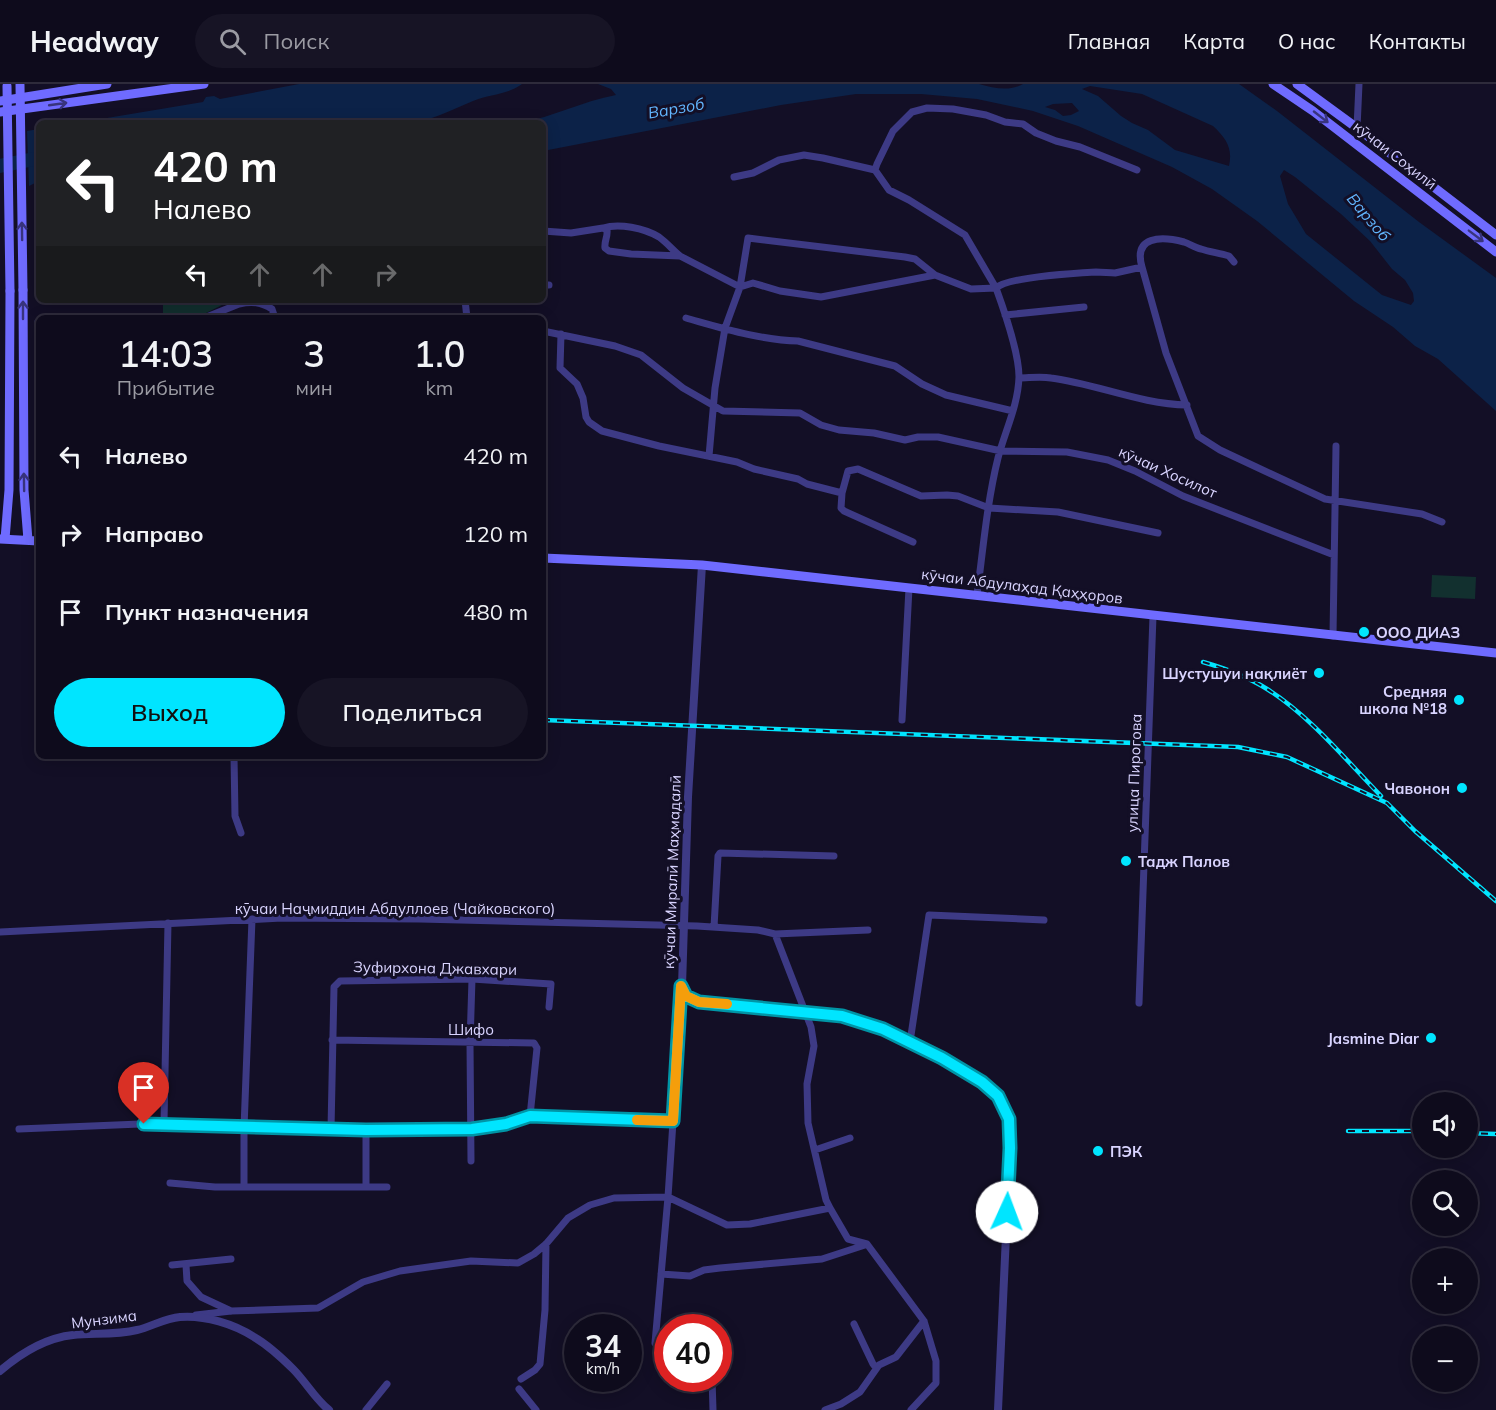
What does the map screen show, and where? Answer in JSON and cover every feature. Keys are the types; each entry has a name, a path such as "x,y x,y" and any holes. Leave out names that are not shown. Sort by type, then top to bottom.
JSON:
{"main road":[{"path":"20,84 24,490 28,540"},
{"path":"0,101 107,84"},
{"path":"0,112 204,84"},
{"name":"кӯчаи Соҳилӣ","path":"1273,84 1313,111 1496,252"},
{"name":"кӯчаи Соҳилӣ","path":"1297,84 1496,235"},
{"path":"7,85 10,291 9,490 2,539 36,541"},
{"name":"кӯчаи Абдулаҳад Қаҳҳоров","path":"546,558 702,565 1496,653"}],"street":[{"path":"1357,128 1359,84"},
{"path":"875,170 893,131 912,112 927,108 953,109 1023,124 1036,133 1080,147 1137,170"},
{"path":"734,177 753,173 779,160 804,155 875,170 889,190 965,235 996,288 1017,364 1018,378 1013,411 1001,451 989,508 977,595"},
{"path":"546,231 571,233 611,226 641,230 658,237 680,256 740,287 753,283 780,291 820,297 935,274"},
{"path":"603,228 607,230 608,235 604,243 605,248 609,251 680,256"},
{"path":"709,456 725,328 740,287 748,238 915,259 935,274 970,289 996,288 1014,280 1096,272 1113,273 1142,267"},
{"path":"1234,262 1228,256 1200,249 1184,242 1162,239 1147,242 1140,249 1139,257 1159,321 1166,353 1198,436 1220,450 1325,499 1422,514 1442,522"},
{"path":"211,315 238,303"},
{"path":"260,303 272,309 274,315"},
{"path":"1005,315 1084,307"},
{"path":"686,318 877,360 906,371 922,384 946,395 1013,411"},
{"name":"кӯчаи Хосилот","path":"546,332 615,346 641,356 683,388 720,410 800,413 821,425 839,430 874,433 904,440 918,436 938,437 1001,451 1067,452 1108,460 1184,496 1335,555"},
{"path":"561,334 560,368 577,384 589,422 602,431 737,462 754,469 798,478 807,484 842,493"},
{"path":"1018,378 1048,377 1161,404 1187,405"},
{"path":"1333,636 1336,446"},
{"path":"913,542 841,508 842,493 848,471 858,469 921,496 958,496 989,508 1058,512 1158,533"},
{"name":"кӯчаи Миралӣ Маҳмадалӣ","path":"702,565 688,797 681,986 686,996 699,1002 842,1016 883,1029 982,1082 998,1096 1009,1119 1010,1148 998,1410"},
{"path":"902,720 909,588"},
{"name":"улица Пирогова","path":"1139,1004 1153,616"},
{"path":"234,759 235,816 241,833"},
{"path":"714,927 720,853 834,856"},
{"path":"910,1042 929,915 1044,920"},
{"path":"244,1185 252,919"},
{"name":"кӯчаи Наҷмиддин Абдуллоев (Чайковского)","path":"0,932 252,919 420,919 682,926 758,930 775,934 868,930"},
{"path":"164,1123 168,923"},
{"path":"775,934 806,1014 814,1046 807,1084 808,1123 826,1200 848,1239 867,1245 924,1321 936,1361 936,1383 911,1410"},
{"path":"471,1161 472,979"},
{"name":"Зуфирхона Джавхари","path":"331,1129 334,987 340,981 472,979 551,984 549,1007"},
{"path":"658,1314 668,1197 681,986"},
{"name":"Шифо","path":"332,1040 531,1042 536,1045 530,1116"},
{"path":"19,1129 164,1123 244,1128 472,1129 506,1124 530,1116 673,1121"},
{"path":"366,1130 366,1186"},
{"path":"815,1150 850,1138"},
{"path":"170,1183 215,1187 244,1185 387,1187"},
{"path":"179,1316 231,1311 318,1308 363,1282 400,1271 471,1261 518,1263 546,1244 568,1218 590,1205 614,1198 668,1197 727,1225 750,1224 830,1208"},
{"path":"521,1379 540,1364 546,1244"},
{"path":"661,1274 690,1276 704,1270 822,1259 867,1245"},
{"path":"172,1265 231,1258"},
{"path":"186,1265 187,1281 201,1297 231,1311"},
{"name":"Мунзима","path":"0,1371 18,1355 42,1343 71,1336 137,1330 179,1316 216,1321 237,1327 256,1338 292,1368 329,1410"},
{"path":"825,1410 841,1407 860,1392 876,1368 884,1361 896,1356 924,1321"},
{"path":"854,1324 876,1368"},
{"path":"366,1410 387,1384"},
{"path":"519,1389 536,1410"},
{"path":"712,1392 713,1410"}],"green space":[{"path":"163,303 226,303 202,315 163,315"},
{"path":"1432,575 1476,577 1475,599 1431,597"}],"water":[{"path":"299,84 522,84 429,119 433,120 95,120 203,102 206,97 214,96 220,99"},
{"path":"598,84 979,84 1007,89 1023,84 1239,84 1496,278 1496,411 1438,359 1415,346 1393,327 1354,301 1257,221 1212,189 1172,167 1078,126 1033,111 977,99 921,94 856,94 781,105 546,150 546,120 532,120 616,95 611,89","holes":["1090,86 1142,94 1213,126 1227,144 1230,154 1229,166 1175,150 1148,130 1121,116 1098,96 1082,89","1072,103 1079,111 1063,116 1045,107","1284,170 1341,214 1370,241 1392,269 1405,280 1413,293 1414,301 1411,305 1382,295 1306,234 1288,204 1280,176"]},
{"path":"36,130 36,182 29,186 27,131"}],"waterway":[{"name":"Варзоб","path":"0,166 36,159"}],"railway":[{"path":"1203,662 1244,677 1283,700 1327,739 1381,796"},
{"path":"546,720 1238,747 1287,757 1387,803 1415,831 1496,901"},
{"path":"1348,1131 1412,1131"},
{"path":"1478,1133 1496,1134"}],"slow traffic":[{"path":"637,1120 673,1121 681,986 686,996 699,1002 727,1004"}],"place":[{"name":"ООО ДИАЗ","path":"1364,632"},
{"name":"Шустушуи нақлиёт","path":"1319,673"},
{"name":"Средняя школа №18","path":"1459,700"},
{"name":"Чавонон","path":"1462,788"},
{"name":"Тадж Палов","path":"1126,861"},
{"name":"Jasmine Diar","path":"1431,1038"},
{"name":"ПЭК","path":"1098,1151"}],"route":[{"path":"144,1124 366,1130 472,1129 506,1124 530,1116 673,1121 681,986 686,996 699,1002 842,1016 883,1029 942,1058 982,1082 998,1096 1009,1119 1007,1212"}]}
